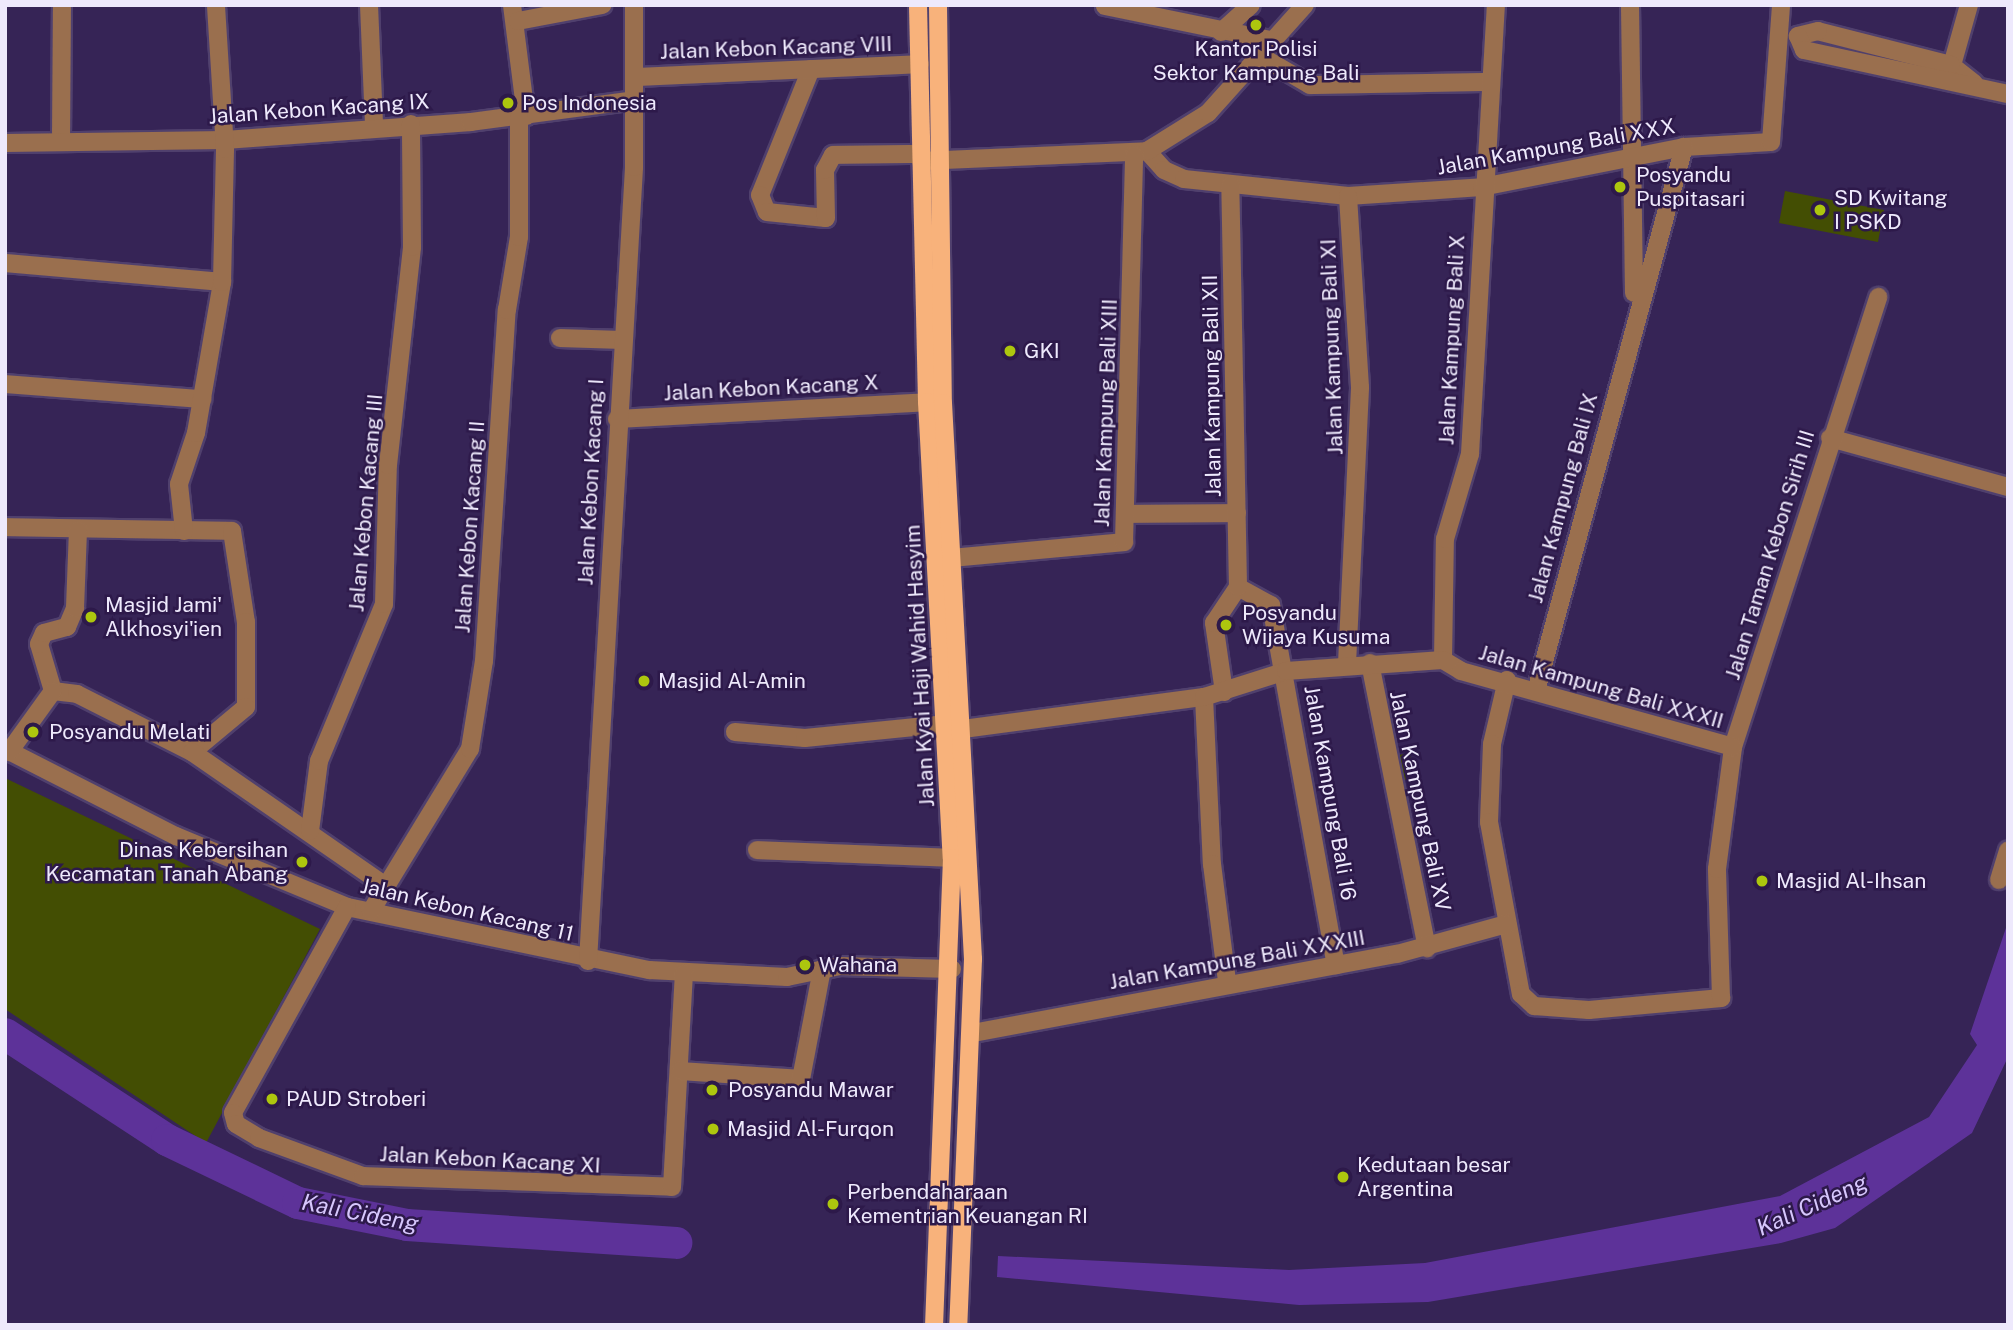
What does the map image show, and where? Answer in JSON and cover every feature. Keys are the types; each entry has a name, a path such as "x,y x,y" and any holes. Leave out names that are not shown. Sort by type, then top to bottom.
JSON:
{"main road":[{"name":"Jalan Kyai Haji Wahid Hasyim","path":"918,5 927,402 955,727 973,1033 965,1235 958,1325"},
{"name":"Jalan Kyai Haji Wahid Hasyim","path":"934,1325 941,1233 952,969 955,727 941,257 938,5"},
{"path":"922,256 941,257"}],"street":[{"path":"61,142 62,5"},
{"path":"184,531 179,484 202,399 222,282 225,140 216,5"},
{"path":"369,5 374,124"},
{"path":"515,13 602,5"},
{"name":"Jalan Kebon Kacang I","path":"588,961 635,100 634,5"},
{"path":"1221,32 1251,5"},
{"path":"811,69 761,195 767,212 826,218 825,170 833,155 921,157 940,162 1141,153 1208,113 1257,54 1305,5"},
{"name":"Jalan Kampung Bali X","path":"1443,660 1445,539 1470,454 1488,82 1496,5"},
{"name":"Jalan Kampung Bali IX","path":"1630,5 1634,318"},
{"name":"Jalan Kampung Bali XXX","path":"1141,153 1164,170 1184,179 1348,196 1482,187 1684,147 1773,139 1781,5"},
{"path":"1950,74 1969,5"},
{"path":"1105,6 1221,32 1271,40"},
{"name":"Jalan Kebon Kacang II","path":"371,911 395,868 457,779 470,749 484,661 507,310 519,237 522,117 515,13"},
{"path":"1950,74 1804,50 1798,37 1818,31 1950,74 2008,94"},
{"path":"1257,54 1310,85 1488,82"},
{"name":"Jalan Kebon Kacang VIII","path":"635,77 920,64"},
{"name":"Jalan Kebon Kacang IX","path":"5,143 225,140 374,124 522,117 635,100"},
{"name":"Jalan Kebon Kacang III","path":"310,831 319,761 384,604 388,465 412,247 411,124"},
{"name":"Jalan Kampung Bali IX","path":"1536,691 1634,318 1684,147"},
{"name":"Jalan Kampung Bali XIII","path":"952,558 1121,544 1125,514 1141,153"},
{"name":"Jalan Kampung Bali XII","path":"1230,185 1238,587"},
{"name":"Jalan Kampung Bali XI","path":"1347,664 1360,387 1348,196"},
{"path":"5,263 222,282"},
{"name":"Jalan Taman Kebon Sirih III","path":"1507,924 1521,994 1534,1006 1589,1010 1721,998 1717,869 1733,747 1830,438 1878,297"},
{"path":"560,338 622,340"},
{"path":"5,384 202,399"},
{"name":"Jalan Kebon Kacang X","path":"617,419 927,402"},
{"path":"1830,438 2008,487"},
{"path":"1125,514 1237,513"},
{"path":"5,527 232,531 246,622 246,707 192,752"},
{"path":"53,691 39,640 67,627 75,608 78,530"},
{"path":"1224,692 1214,623 1238,587 1269,602 1286,671"},
{"name":"Jalan Kampung Bali XXXII","path":"735,732 805,738 955,727 1204,697 1286,671 1347,664 1443,660 1461,671 1507,680 1536,691 1733,747"},
{"name":"Jalan Kampung Bali XV","path":"1370,663 1427,948"},
{"name":"Jalan Kampung Bali 16","path":"1286,671 1336,965"},
{"path":"1507,680 1492,744 1489,822 1507,924"},
{"path":"53,691 70,691 192,752 310,831 384,885"},
{"path":"7,750 53,691"},
{"path":"1204,697 1212,864 1227,981"},
{"name":"Jalan Kebon Kacang 11","path":"7,750 176,836 347,906 588,961 684,973 787,977 822,969 952,969"},
{"path":"1999,880 2008,849"},
{"path":"757,850 952,858"},
{"name":"Jalan Kebon Kacang XI","path":"347,906 233,1113 252,1135 343,1171 392,1181 668,1189 676,1182 684,973"},
{"name":"Jalan Kampung Bali XXXIII","path":"973,1033 1227,981 1427,948 1507,924"},
{"path":"681,1071 801,1079 822,969"}],"green space":[{"path":"1785,191 1884,210 1878,242 1779,223"},
{"path":"1410,753 1414,778 1388,783 1383,758"},
{"path":"5,778 320,929 206,1143 5,1009"}],"water":[{"path":"2008,922 2008,1057 1972,1133 1835,1228 1781,1243 1428,1302 1299,1305 997,1277 998,1256 1289,1270 1425,1263 1780,1196 1929,1117 1977,1045 1970,1034"}],"waterway":[{"name":"Kali Cideng","path":"5,1034 167,1140 298,1203 407,1225 676,1243"}],"place":[{"name":"Kantor Polisi Sektor Kampung Bali","path":"1256,25"},
{"name":"Pos Indonesia","path":"508,103"},
{"name":"Posyandu Puspitasari","path":"1620,187"},
{"name":"SD Kwitang I PSKD","path":"1820,210"},
{"name":"GKI","path":"1010,351"},
{"name":"Masjid Jami' Alkhosyi'ien","path":"91,617"},
{"name":"Posyandu Wijaya Kusuma","path":"1226,625"},
{"name":"Masjid Al-Amin","path":"644,681"},
{"name":"Posyandu Melati","path":"33,732"},
{"name":"Dinas Kebersihan Kecamatan Tanah Abang","path":"302,862"},
{"name":"Masjid Al-Ihsan","path":"1762,881"},
{"name":"Wahana","path":"805,965"},
{"name":"Posyandu Mawar","path":"712,1090"},
{"name":"PAUD Stroberi","path":"272,1099"},
{"name":"Masjid Al-Furqon","path":"713,1129"},
{"name":"Kedutaan besar Argentina","path":"1343,1177"},
{"name":"Perbendaharaan Kementrian Keuangan RI","path":"833,1204"}]}
